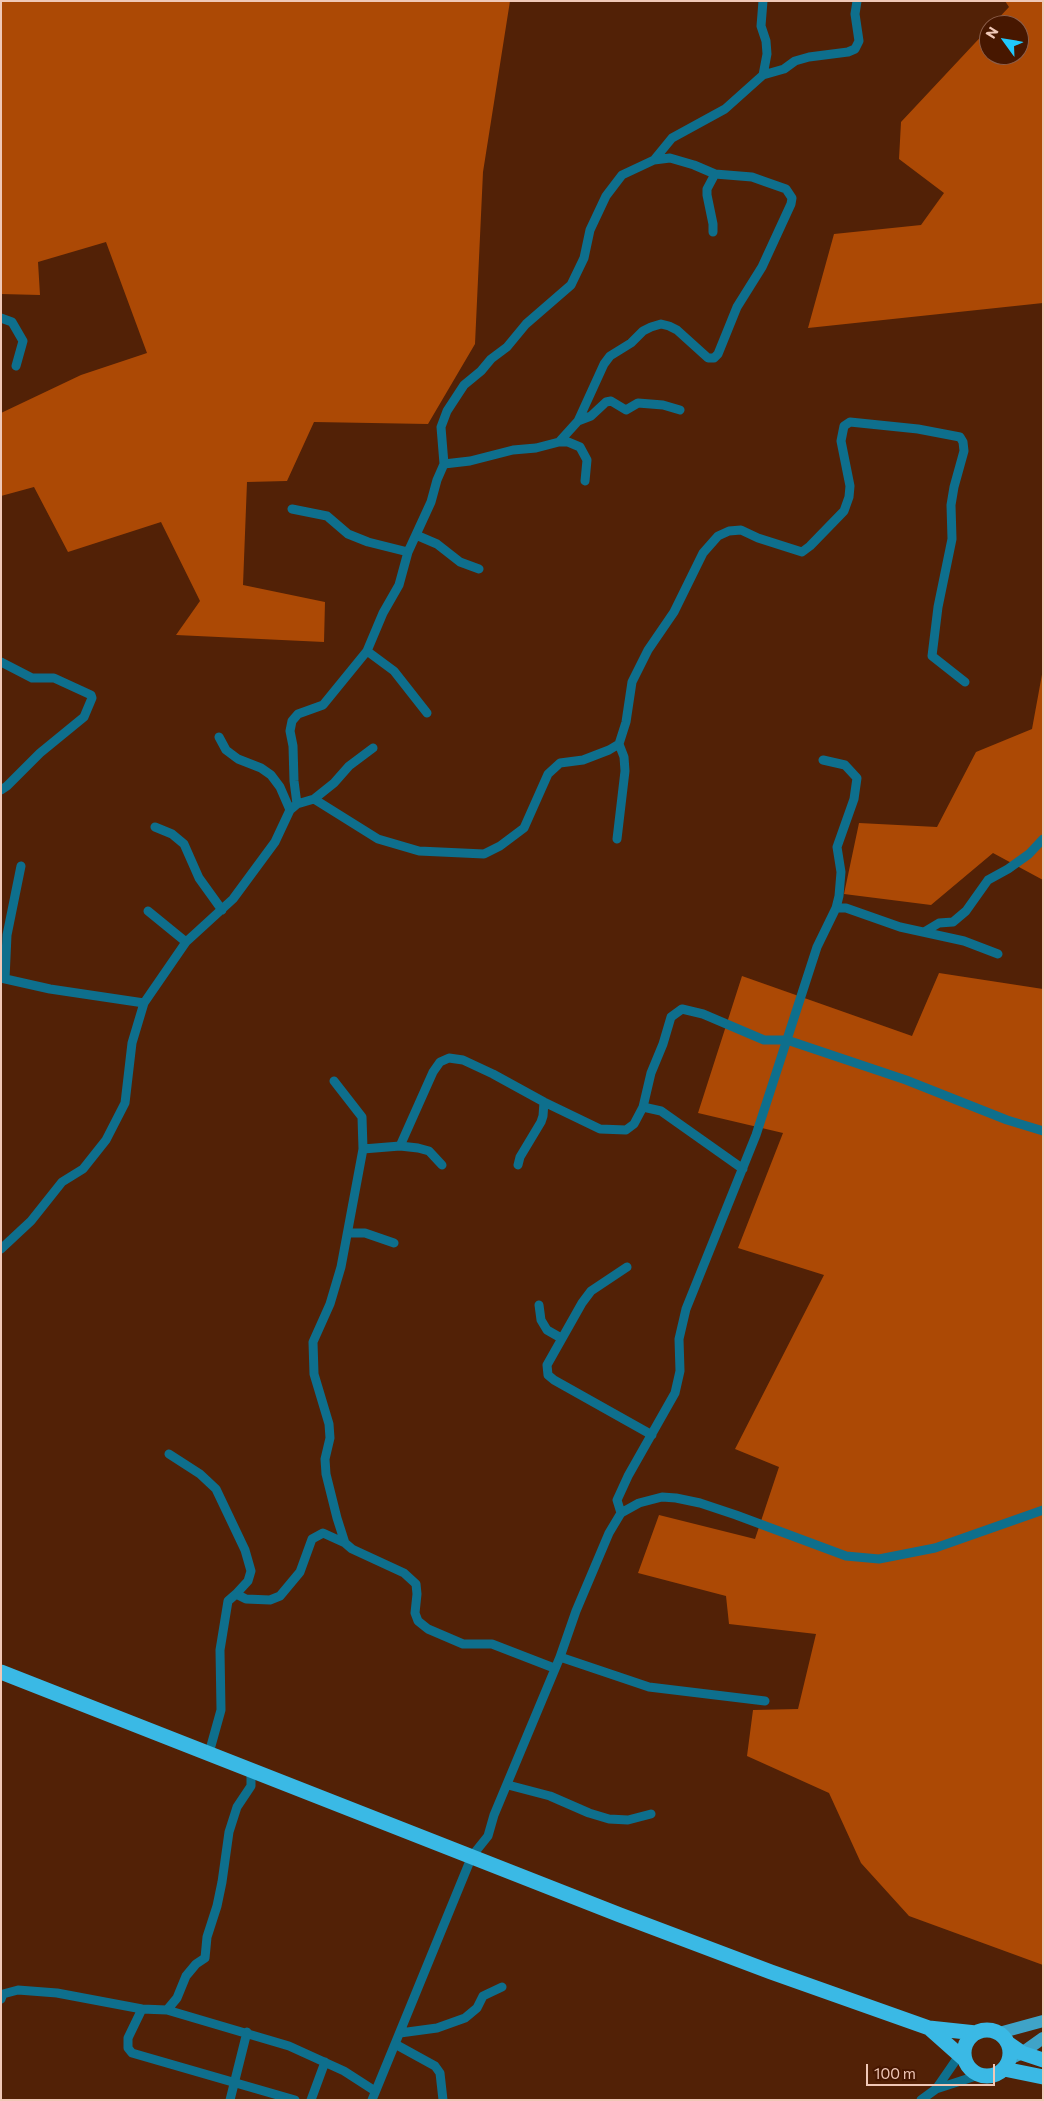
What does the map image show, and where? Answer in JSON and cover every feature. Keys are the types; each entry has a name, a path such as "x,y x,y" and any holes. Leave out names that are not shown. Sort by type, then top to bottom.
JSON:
{"highway":[{"path":"1,1672 210,1752 251,1770 620,1915 771,1972 929,2028 976,2033 988,2030 1004,2039 1012,2061 1043,2077"},
{"path":"929,2028 963,2054 970,2069 979,2075 990,2077 1012,2061 1043,2060"},
{"path":"963,2054 968,2040 976,2033"}],"main road":[{"path":"1004,2039 1043,2021"},
{"path":"1012,2061 1043,2038"}],"street":[{"path":"763,1 761,26 766,41 767,54 763,75"},
{"path":"654,160 672,138 725,109 763,75 784,69 802,58 848,52 855,49 859,41 855,14 857,1"},
{"path":"297,804 294,781 294,746 290,730 292,721 298,714 323,705 367,651 383,613 399,586 408,552 431,502 444,464 441,427 447,411 464,385 506,347 526,324 571,285 584,258 590,230 606,196 622,175 654,160 670,158 714,174 752,178 786,189 792,198 791,204 762,267 737,308 718,354 714,358 708,358 677,330 669,326 661,324 643,331 631,343 610,356 604,364 578,421 559,442"},
{"path":"713,232 714,224 707,189 714,174"},
{"path":"1,318 12,322 23,341 16,366"},
{"path":"578,421 591,416 606,402 611,401 626,410 638,403 663,405 680,410"},
{"path":"617,839 625,771 624,757 619,744 626,722 632,682 648,650 674,612 703,553 718,536 729,531 741,530 758,538 802,552 844,511 849,497 850,486 846,474 841,441 844,426 850,422 918,428 960,437 963,442 964,451 951,506 952,539 938,607 932,656 966,682"},
{"path":"444,464 470,461 513,450 568,442 580,447 587,460 585,481"},
{"path":"292,509 326,516 348,534 368,542 408,552"},
{"path":"416,535 437,544 460,562 479,569"},
{"path":"367,651 394,671 427,713"},
{"path":"1,662 32,678 54,678 91,695 92,698 84,717 40,753 1,790"},
{"path":"219,737 226,750 238,759 261,768 271,775 280,787 290,810"},
{"path":"314,799 378,839 419,851 484,854 500,846 524,828 548,774 560,763 583,760 619,744"},
{"path":"1,1249 31,1221 62,1182 83,1169 106,1140 125,1103 132,1043 144,1003 186,942 233,899 275,842 290,810 297,804 314,799 334,783 349,766 373,748"},
{"path":"621,1513 617,1500 628,1476 675,1392 680,1371 679,1339 686,1309 756,1135 817,947 836,908 841,872 837,847 854,799 857,778 845,765 823,760"},
{"path":"155,826 172,834 184,844 199,878 222,910"},
{"path":"924,932 939,923 953,922 966,911 988,880 1015,864 1043,840"},
{"path":"21,866 7,935 3,978 50,989 144,1003"},
{"path":"836,908 846,908 900,927 964,941 998,954"},
{"path":"148,911 186,942"},
{"path":"400,1146 433,1072 440,1062 449,1058 463,1060 493,1074 544,1102 600,1129 626,1130 634,1124 643,1107 651,1073 663,1044 671,1017 682,1010 703,1014 764,1040 787,1040 906,1080 1007,1120 1043,1131"},
{"path":"334,1081 362,1117 363,1149 341,1267 330,1304 313,1342 314,1374 330,1424 330,1438 325,1459 326,1474 345,1543"},
{"path":"518,1165 520,1157 544,1116 544,1102"},
{"path":"643,1107 661,1111 743,1168"},
{"path":"363,1149 400,1146 418,1148 429,1151 442,1165"},
{"path":"348,1233 364,1233 394,1243"},
{"path":"627,1267 591,1291 582,1303 547,1365 548,1375 652,1435"},
{"path":"539,1304 541,1320 547,1330 561,1338"},
{"path":"169,1454 200,1474 216,1488 245,1550 252,1571 248,1581 228,1601 220,1645 221,1710 210,1752"},
{"path":"1,1999 3,1994 18,1990 57,1993 142,2010 168,2010 290,2046 344,2071 374,2095 472,1856 488,1836 560,1657 576,1611 609,1533 621,1513 639,1503 662,1497 676,1498 700,1503 736,1515 846,1556 879,1559 935,1548 1043,1510"},
{"path":"236,1594 246,1600 270,1600 280,1596 300,1572 308,1546 316,1535 329,1534 352,1549 404,1573 416,1584 415,1613 418,1621 428,1629 463,1644 492,1644 554,1668"},
{"path":"560,1657 649,1687 765,1701"},
{"path":"168,2010 177,1998 186,1976 196,1964 205,1958 207,1937 222,1882 229,1832 237,1807 251,1786 251,1770"},
{"path":"508,1785 550,1796 609,1820 628,1820 651,1814"},
{"path":"400,2033 437,2028 465,2018 477,2008 482,1996 502,1987"},
{"path":"142,2010 128,2038 128,2048 132,2053 295,2100"},
{"path":"230,2100 247,2032"},
{"path":"395,2044 435,2066 440,2073 443,2100"},
{"path":"921,2100 936,2089 963,2054"},
{"path":"311,2100 325,2062"},
{"path":"936,2089 979,2075"}],"shaded area":[{"path":"1,1 510,1 483,172 475,344 428,424 314,422 287,481 247,482 243,585 325,602 324,642 176,635 200,601 161,522 68,552 34,487 1,496 1,413 81,375 147,353 106,242 38,262 40,295 1,294"},
{"path":"1005,1 1043,1 1043,303 808,328 834,234 921,225 944,193 899,159 901,122 979,39 979,65 1029,65 1029,15 1001,15 1009,7"},
{"path":"1043,669 1043,880 993,853 931,905 844,894 859,823 937,827 976,752 1032,729"},
{"path":"939,973 1043,989 1043,1965 909,1916 861,1863 829,1793 747,1756 753,1710 798,1709 816,1634 729,1624 726,1596 638,1573 659,1515 755,1539 779,1467 735,1449 824,1275 738,1248 783,1133 698,1113 742,976 912,1036"}]}
